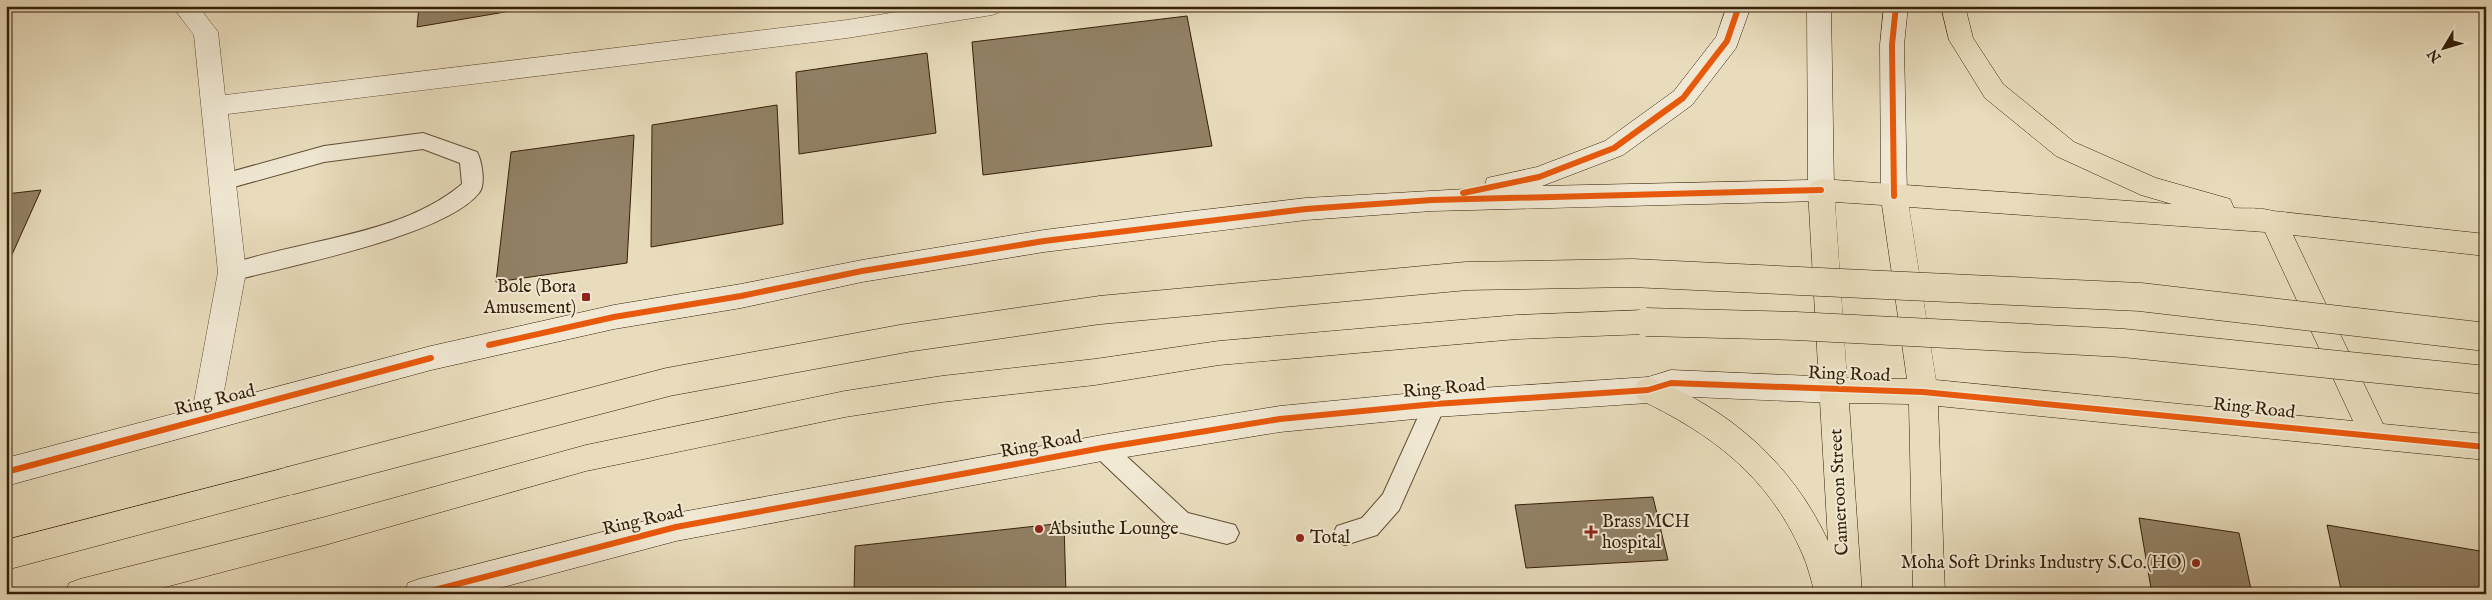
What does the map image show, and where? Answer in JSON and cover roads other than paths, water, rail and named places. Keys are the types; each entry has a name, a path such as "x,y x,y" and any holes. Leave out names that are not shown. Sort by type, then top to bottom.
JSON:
{"main road":[{"path":"1953,6 1961,40 1994,91 2065,149 2150,186 2273,222 2375,436"},
{"name":"Ring Road","path":"1821,190 2273,222 2486,244"},
{"name":"Cameroon Street","path":"1821,190 1846,594"},
{"path":"1894,196 1923,392 1929,594"},
{"path":"6,555 501,424 668,382 906,338 1100,310 1398,281 1467,276 1632,274 2140,297 2486,337"},
{"path":"80,594 325,531 586,458 845,404 942,389 1095,372 1219,353 1340,341 1517,327 1646,322 1796,326 2123,343 2486,380"},
{"path":"1648,390 1682,405 1723,430 1754,456 1786,494 1814,545 1831,594"},
{"name":"Ring Road","path":"1834,390 1923,392 2486,447"}],"street":[{"path":"184,6 206,32"},
{"path":"205,418 232,272 206,32 211,6"},
{"path":"215,106 847,29 992,6"},
{"path":"1432,200 1539,177 1614,148 1682,98 1727,41 1739,6"},
{"path":"1819,6 1821,190"},
{"path":"1894,196 1892,45 1896,6"},
{"name":"Ring Road","path":"6,472 431,358 537,334 614,317 1044,241 1306,209 1432,200 1821,190"},
{"name":"Ring Road","path":"419,594 454,588 676,528 1102,448 1280,419 1435,404 1648,390 1671,383 1834,390"}],"lane":[{"path":"223,182 324,154 423,141 470,158 472,187 451,205 387,232 232,272"},
{"path":"1345,534 1369,527 1391,502 1435,404"},
{"path":"1102,448 1182,523 1228,533"}],"place":[{"name":"Bole (Bora Amusement)","path":"586,297"},
{"name":"Absiuthe Lounge","path":"1039,529"},
{"name":"Brass MCH hospital","path":"1591,532"},
{"name":"Total","path":"1300,538"},
{"name":"Moha Soft Drinks Industry S.Co.(HO)","path":"2196,563"}]}
